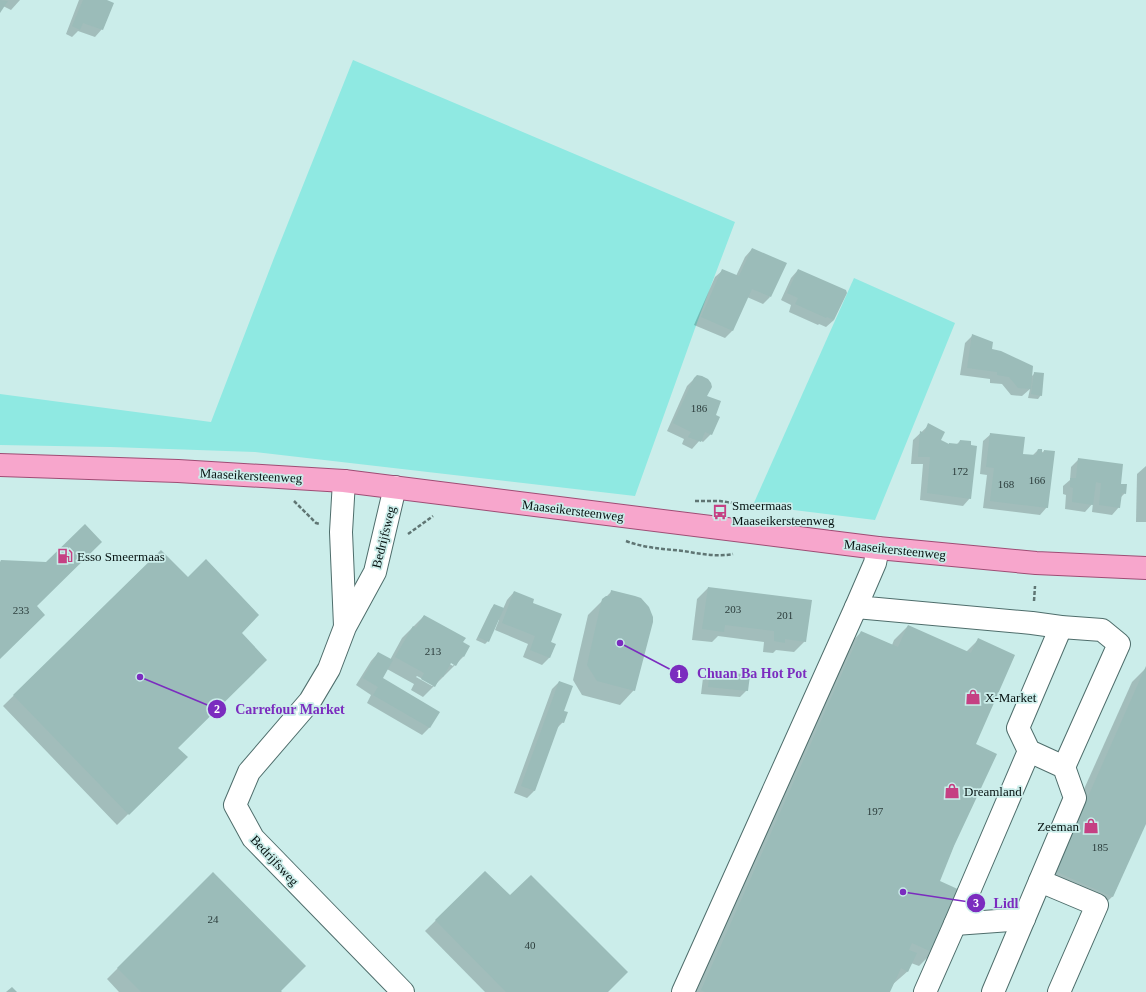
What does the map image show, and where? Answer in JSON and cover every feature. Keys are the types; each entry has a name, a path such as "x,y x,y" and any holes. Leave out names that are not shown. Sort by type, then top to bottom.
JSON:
{"main road":[{"name":"Maaseikersteenweg","path":"0,464 178,471 344,481 878,548 1036,563 1146,568"}],"street":[{"name":"Bedrijfsweg","path":"344,481 341,532 345,627"},
{"name":"Bedrijfsweg","path":"395,487 375,572 345,627 329,669 310,701 249,772 235,805 253,838 403,992"},
{"path":"684,992 856,607 875,563 878,548"},
{"path":"856,607 1102,630 1119,644 1064,767 1075,798 993,992"},
{"path":"1061,627 1018,728 1029,751 1064,767"},
{"path":"925,992 1029,751"},
{"path":"1040,881 1097,905 1059,992"},
{"path":"955,924 1024,920"}],"shaded area":[{"path":"353,60 735,222 635,496 255,452 0,445 0,394 211,422 274,258"},
{"path":"854,278 955,323 875,520 753,505"}],"building":[{"path":"0,0 8,1 0,13"},
{"path":"83,0 107,0 114,3 103,30 83,23 80,30 72,26"},
{"path":"752,248 787,263 771,297 752,289 733,331 701,317 722,269 739,276"},
{"path":"798,269 846,290 847,293 834,320 795,304 798,298 787,293"},
{"path":"972,334 993,342 992,349 1001,351 1033,366 1031,389 1018,388 1009,377 997,375 997,372 967,368"},
{"path":"1034,372 1044,373 1042,396 1031,394"},
{"path":"697,375 708,379 711,383 712,387 707,396 721,401 716,415 720,417 712,435 705,432 701,442 688,437 691,432 673,423 694,378"},
{"path":"928,423 945,432 941,440 949,444 959,444 960,440 971,441 971,445 977,446 971,499 927,493 930,457 918,457 920,431 924,433"},
{"path":"990,433 1025,437 1023,454 1036,455 1038,449 1042,449 1042,453 1044,453 1044,450 1055,451 1048,508 990,501 994,468 986,467"},
{"path":"1078,458 1123,464 1121,484 1127,484 1126,494 1122,493 1120,508 1099,505 1101,483 1096,482 1093,505 1072,502 1073,488 1070,487 1070,478 1076,478"},
{"path":"85,524 102,542 37,606 45,615 0,659 1,560 46,562"},
{"path":"161,550 188,577 206,559 259,615 242,633 267,660 178,748 188,757 129,815 13,695"},
{"path":"708,587 812,600 806,642 785,639 785,643 774,641 774,631 725,625 724,632 702,629"},
{"path":"611,590 641,598 649,607 653,617 635,691 597,681 587,665 602,599 606,596 610,596"},
{"path":"514,591 534,599 533,603 562,614 551,642 556,644 550,658 530,650 535,636 502,623"},
{"path":"494,604 504,608 489,642 478,637"},
{"path":"424,615 466,638 463,642 470,646 464,657 462,656 456,666 451,663 435,687 421,679 424,673 395,657 413,626 416,628"},
{"path":"908,625 971,653 978,638 1015,655 976,744 997,754 954,846 940,881 962,891 934,953 912,943 909,950 917,953 908,972 901,968 890,992 705,992 701,990 861,631 898,647"},
{"path":"378,652 393,660 383,678 440,712 430,728 373,695 378,687 363,678"},
{"path":"1146,666 1146,824 1113,897 1055,871"},
{"path":"710,670 750,675 748,691 708,687"},
{"path":"559,681 573,686 564,711 568,712 564,723 560,722 535,791 521,786"},
{"path":"485,871 510,895 531,875 628,972 608,992 506,992 435,920"},
{"path":"213,872 306,966 281,991 282,992 141,992 117,968"},
{"path":"12,987 17,992 6,992"}],"place":[{"name":"Smeermaas Maaseikersteenweg","path":"720,512"},
{"name":"Esso Smeermaas","path":"65,556"},
{"name":"Chuan Ba Hot Pot","path":"620,643"},
{"name":"Carrefour Market","path":"140,677"},
{"name":"X-Market","path":"973,697"},
{"name":"Dreamland","path":"952,791"},
{"name":"Zeeman","path":"1091,826"},
{"name":"Lidl","path":"903,892"}]}
